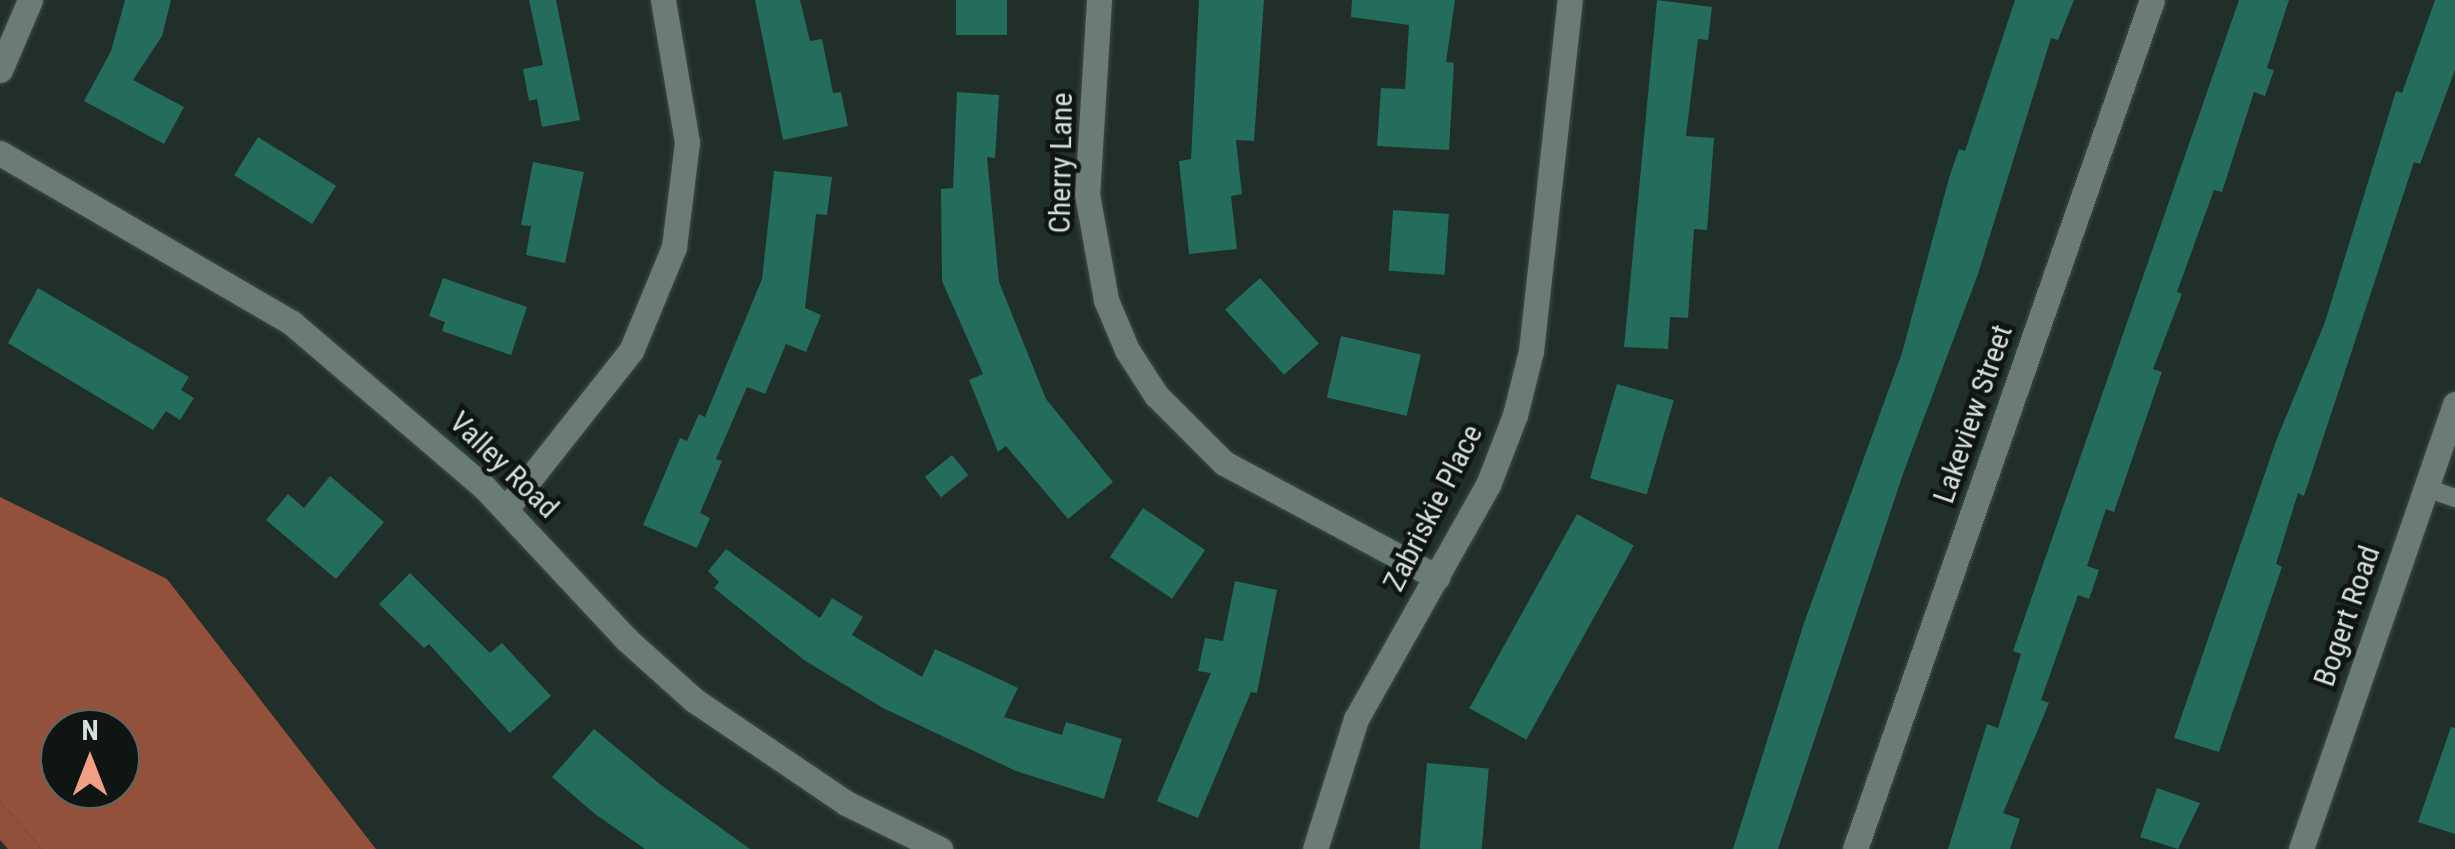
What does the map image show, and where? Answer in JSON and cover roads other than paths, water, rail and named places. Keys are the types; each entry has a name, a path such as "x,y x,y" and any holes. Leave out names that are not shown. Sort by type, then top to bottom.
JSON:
{"street":[{"path":"0,70 30,0"},
{"path":"506,509 631,351 674,248 686,142 682,86 663,0"},
{"name":"Cherry Lane","path":"1099,0 1087,194 1092,248 1127,350 1156,394 1224,462 1436,577"},
{"name":"Zabriskie Place","path":"1314,849 1356,719 1488,485 1530,351 1570,0"},
{"name":"Lakeview Street","path":"1855,849 2152,0"},
{"name":"Valley Road","path":"0,154 292,323 391,402 506,509 626,639 694,700 846,803 940,849"},
{"name":"Bogert Road","path":"2300,849 2455,404"}],"lane":[{"path":"2426,488 2455,498"}]}
